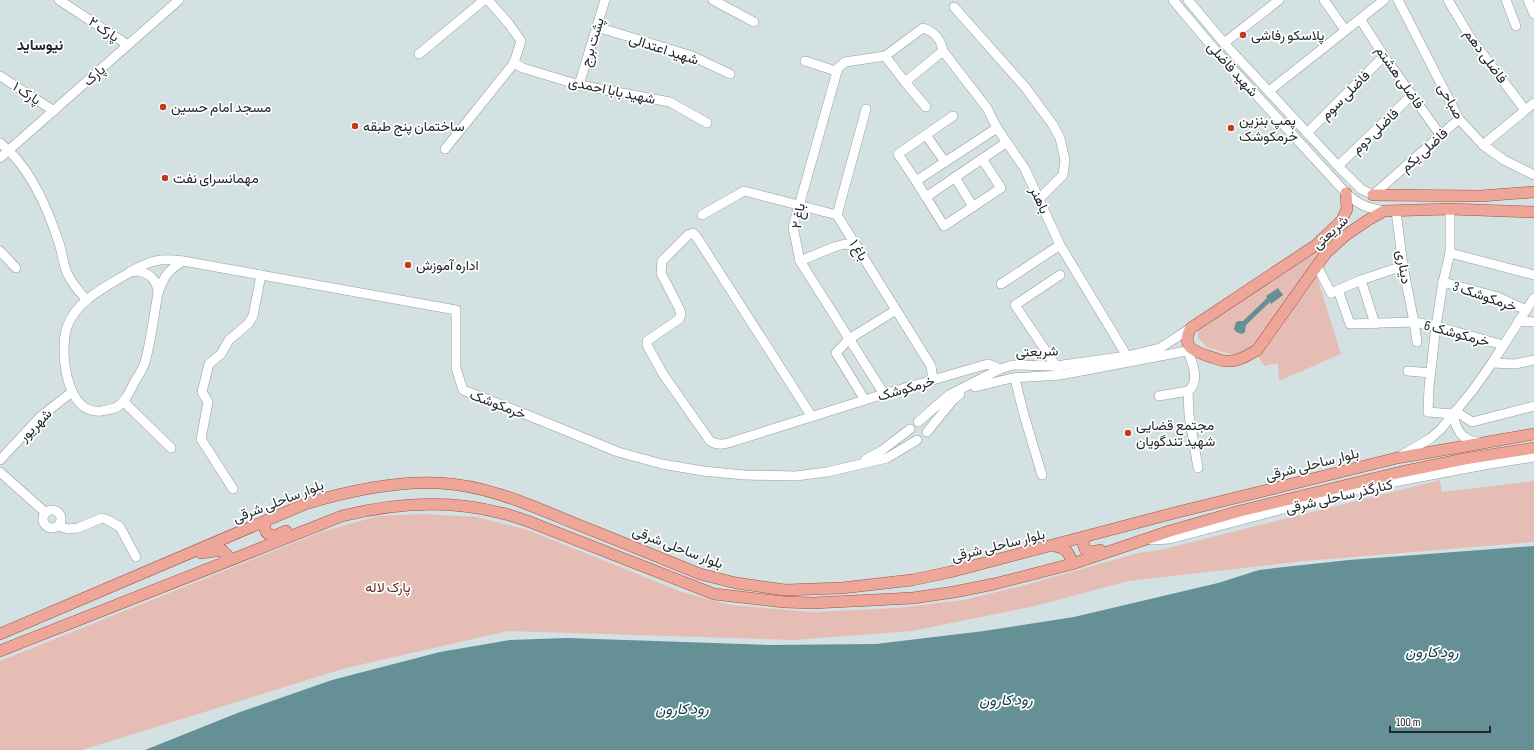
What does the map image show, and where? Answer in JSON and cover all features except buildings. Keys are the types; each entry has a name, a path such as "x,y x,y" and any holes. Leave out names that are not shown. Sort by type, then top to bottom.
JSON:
{"main road":[{"path":"1372,195 1481,196 1534,192"},
{"name":"شریعتی","path":"1191,328 1316,246 1342,220 1347,209 1346,193"},
{"name":"شریعتی","path":"1190,350 1225,361 1242,359 1257,350 1326,253 1346,235 1384,211 1450,209 1534,212"},
{"path":"1190,350 1187,339 1191,328"},
{"name":"بلوار ساحلی شرقی","path":"0,634 305,504 338,494 370,488 409,483 441,483 474,488 536,508 700,574 736,583 785,590 842,588 912,580 970,568 1085,537 1397,458 1534,434"},
{"name":"بلوار ساحلی شرقی","path":"0,651 342,516 369,509 439,504 494,511 530,522 714,594 784,602 813,603 913,598 994,584 1072,564 1170,531 1240,511 1401,472 1439,469 1534,448"},
{"path":"267,520 265,523 265,530 270,535 274,536 319,518 342,516"},
{"path":"1085,537 1083,547 1091,552 1120,544 1140,541"},
{"path":"1055,546 1062,547 1067,551 1071,557 1072,564"},
{"path":"180,557 222,550 227,555 224,562"}],"street":[{"name":"پارک ۲","path":"59,0 128,45"},
{"name":"پارک","path":"0,158 179,0"},
{"path":"419,54 484,0"},
{"path":"445,149 514,63 521,41 509,24 488,0"},
{"name":"پشت برج","path":"579,85 605,0"},
{"path":"713,0 754,22"},
{"name":"شهید فاضلی","path":"1173,0 1216,51 1346,193 1356,202 1370,208 1384,211"},
{"path":"1224,42 1279,0"},
{"path":"1324,0 1345,30"},
{"path":"1368,0 1373,8"},
{"path":"1269,91 1384,0"},
{"name":"صباحی","path":"1398,0 1459,119 1483,145 1504,160 1534,176"},
{"name":"فاضلی دهم","path":"1448,0 1470,37 1525,110"},
{"path":"1506,0 1516,26"},
{"path":"1528,0 1534,14"},
{"name":"شهید فاضلی","path":"1192,1 1224,42 1307,133 1361,189 1372,195"},
{"path":"954,7 1025,87 1053,125 1060,138 1065,160 1063,175 1039,199"},
{"name":"فاضلی هشتم","path":"1360,19 1384,56 1441,136"},
{"name":"شهید اعتدالی","path":"597,27 692,56 730,74"},
{"path":"805,62 836,71 845,62 885,56 924,28 931,30 942,45 942,51 905,82"},
{"name":"باهنر","path":"942,51 987,108 997,128 1025,169 1060,244 1126,356"},
{"path":"885,56 926,107"},
{"name":"فاضلی سوم","path":"1307,133 1384,56"},
{"name":"شهید بابا احمدی","path":"514,63 523,68 579,85 670,102 707,123"},
{"name":"باغ ۲","path":"836,71 793,226 800,261 884,394"},
{"name":"پارک ۱","path":"0,76 54,111"},
{"name":"فاضلی دوم","path":"1338,166 1412,95"},
{"path":"1483,145 1534,103"},
{"path":"702,215 744,191 837,215 866,109"},
{"path":"954,116 898,154 944,226 1001,188 982,159"},
{"name":"فاضلی یکم","path":"1372,195 1389,182 1459,119"},
{"path":"916,181 997,128"},
{"path":"926,135 945,162"},
{"path":"926,197 1007,142"},
{"path":"0,143 9,150 32,182 47,210 67,272 77,289 86,300"},
{"path":"955,177 973,207"},
{"path":"1389,182 1387,186 1388,192 1396,196"},
{"path":"1450,209 1450,253 1443,282 1436,326 1430,373 1428,412 1454,413 1472,422 1534,406"},
{"name":"دیناری","path":"1396,211 1403,266 1417,342"},
{"name":"باغ ۱","path":"837,215 931,366 933,380"},
{"name":"خرمکوشک","path":"812,417 698,239 693,233 688,235 662,261 661,273 679,308 679,319 647,341 647,345 663,374 710,441 714,444 728,444 884,394 988,364 1000,369"},
{"path":"800,261 845,244 857,246"},
{"path":"1001,284 1060,244"},
{"path":"0,251 16,268"},
{"path":"1450,253 1534,275"},
{"name":"خرمکوشک","path":"72,392 66,369 64,346 67,327 76,312 86,300 130,272 146,263 164,259 183,261 456,310 456,368 463,390 618,452 682,468 744,475 796,476 827,472 857,465"},
{"path":"72,392 78,401 87,408 98,411 110,410 120,405 128,396 145,362 158,293 162,280 171,268 183,261"},
{"path":"1316,266 1331,293 1361,280 1403,266"},
{"path":"130,272 146,272 150,275 157,285 158,293"},
{"path":"233,489 201,439 208,402 202,392 209,364 221,354 229,340 248,324 253,316 261,275"},
{"path":"1060,275 1015,305 1056,366 1060,375"},
{"path":"1361,280 1375,324"},
{"name":"خرمکوشک 3","path":"1443,282 1498,297 1526,310"},
{"name":"خرمکوشک 6","path":"1338,290 1350,324 1414,322 1436,326 1503,345"},
{"path":"1397,458 1431,438 1454,413 1492,363 1534,298"},
{"path":"865,400 836,353 849,339 896,310"},
{"path":"1518,321 1534,322"},
{"name":"شریعتی","path":"927,432 953,400 1000,369 1015,366 1056,366 1126,356 1160,348 1191,328"},
{"path":"1159,396 1188,391 1192,388 1195,379 1190,350"},
{"name":"شریعتی","path":"918,422 949,395 980,383 1015,378 1060,375 1190,350"},
{"path":"1492,363 1515,364 1534,360"},
{"path":"1015,366 1009,371 1015,378 1024,415 1042,474"},
{"path":"1408,371 1430,373"},
{"path":"1188,391 1189,415 1198,468"},
{"name":"شهریور","path":"2,455 40,417 72,392"},
{"path":"123,401 171,448"},
{"path":"1454,413 1458,430 1464,437 1472,441 1482,442"},
{"path":"918,422 925,425 927,432 924,438 917,440 887,458 857,465 881,451 910,429 912,425 918,422"},
{"path":"910,429 911,436 917,440"},
{"path":"1439,469 1484,465 1534,457"},
{"path":"0,472 46,513"},
{"path":"46,513 54,510 59,513 62,518 58,526"},
{"path":"46,513 44,518 45,524 52,528 58,526 68,529 78,528 102,518 108,520 120,528 136,557"}],"green space":[{"path":"1318,248 1323,252 1256,347 1241,356 1207,347 1198,338 1198,331"},
{"path":"1317,277 1341,354 1279,381 1278,363 1264,366 1257,354 1264,348"},
{"name":"پارک لاله","path":"1440,480 1442,492 1534,481 1534,542 1305,561 1128,581 1035,606 912,631 794,640 508,631 346,668 82,750 0,750 0,661 321,532 378,516 424,514 477,517 528,530 682,592 730,605 813,612 897,608 964,600 1029,584 1138,553 1160,550"}],"water":[{"path":"1278,288 1283,295 1271,304 1270,302 1246,325 1245,332 1242,334 1236,332 1234,329 1236,322 1243,321 1267,298 1266,296"},
{"name":"رود کارون","path":"1534,546 1534,750 145,750 240,712 332,680 440,652 510,640 567,638 772,645 876,644 984,631 1074,617 1218,583 1259,570 1349,560"}],"place":[{"name":"پلاسکو رفاشی","path":"1243,35"},
{"name":"مسجد امام حسین","path":"163,107"},
{"name":"ساختمان پنج طبقه","path":"355,126"},
{"name":"پمپ بنزین خرمکوشک","path":"1231,128"},
{"name":"مهمانسرای نفت","path":"165,178"},
{"name":"اداره آموزش","path":"408,265"},
{"name":"مجتمع قضایی شهید تندگویان","path":"1128,433"}],"district":[{"name":"نیوساید","path":"40,45"}]}
